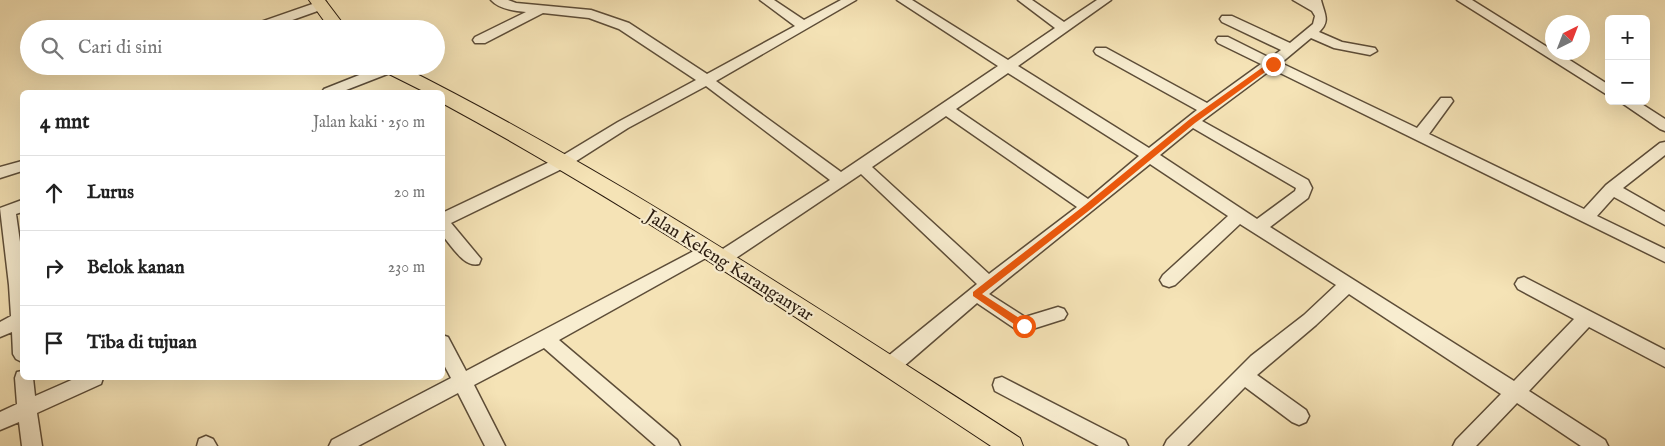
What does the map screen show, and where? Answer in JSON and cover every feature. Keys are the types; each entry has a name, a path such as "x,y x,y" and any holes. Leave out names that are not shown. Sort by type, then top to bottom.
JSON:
{"main road":[{"path":"319,2 332,20"},
{"path":"405,75 434,90"},
{"name":"Jalan Keleng Karanganyar","path":"445,97 565,161 1010,446"}],"street":[{"path":"497,0 514,7 591,14 624,26 706,80 840,179"},
{"path":"766,0 804,26"},
{"path":"445,221 565,161 623,125 850,0"},
{"path":"903,0 1150,156 1598,446"},
{"path":"1024,0 1063,28"},
{"path":"339,446 596,312 763,231 777,220 862,166 1105,0"},
{"path":"889,367 982,289 1088,207 1192,121 1292,49 1319,25 1321,16 1316,5 1299,0"},
{"path":"1463,0 1605,89"},
{"path":"276,20 319,2"},
{"path":"480,40 542,9"},
{"path":"1227,19 1292,49"},
{"path":"1310,33 1339,45 1370,51"},
{"path":"1224,40 1665,256"},
{"path":"1101,51 1208,110"},
{"path":"334,90 370,75"},
{"path":"1420,135 1446,101"},
{"path":"1632,105 1665,126"},
{"path":"946,108 1088,207"},
{"path":"1192,121 1302,184 1304,188 1302,194 1258,227"},
{"path":"1586,217 1612,189 1665,147"},
{"path":"862,166 982,289 1024,326 1058,314"},
{"path":"0,173 20,167"},
{"path":"1612,189 1665,219"},
{"path":"0,330 20,320 20,284 10,210"},
{"path":"1169,280 1239,215"},
{"path":"445,226 473,259"},
{"path":"1174,446 1258,362 1310,320 1348,284"},
{"path":"1524,284 1665,359"},
{"path":"1463,446 1587,318"},
{"path":"545,338 670,446"},
{"path":"445,347 495,446"},
{"path":"1244,376 1299,416"},
{"path":"24,380 32,446"},
{"path":"0,421 90,380"},
{"path":"1002,385 1118,446"}],"route":[{"path":"1024,326 976,294 1088,207 1192,121 1273,64"}]}
